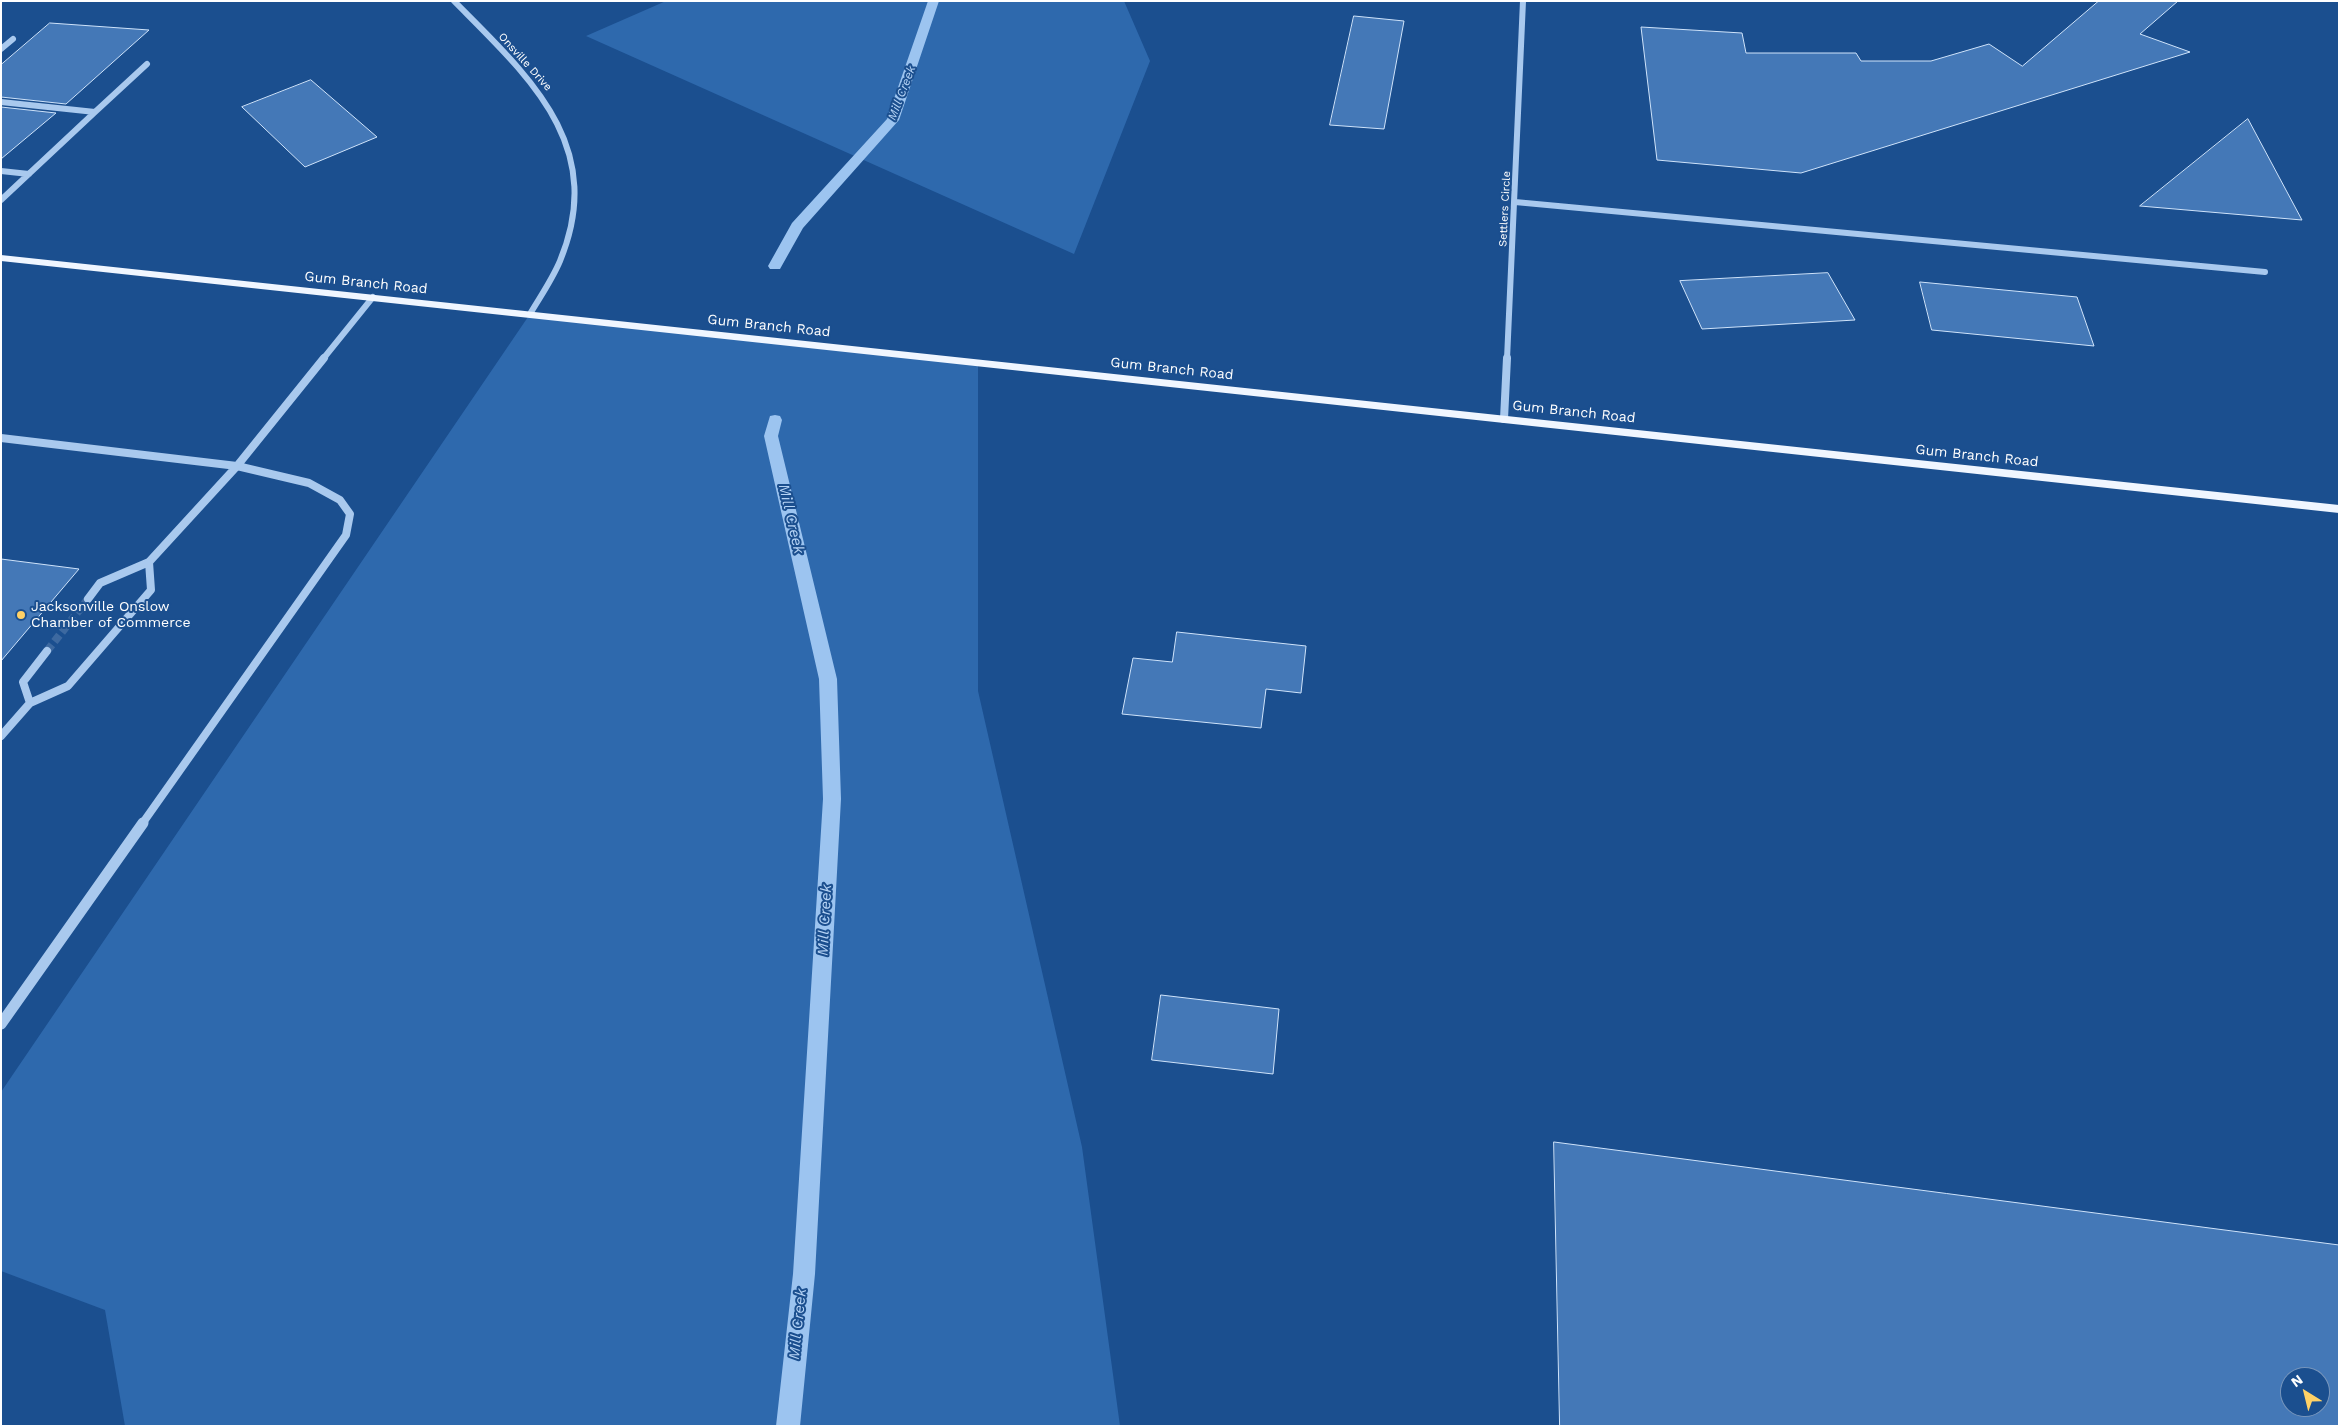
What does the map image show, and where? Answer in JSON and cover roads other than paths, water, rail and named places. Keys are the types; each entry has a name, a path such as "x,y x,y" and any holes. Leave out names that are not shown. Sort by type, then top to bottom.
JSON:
{"main road":[{"name":"Gum Branch Road","path":"1,258 2339,509"}],"street":[{"name":"Onsville Drive","path":"454,1 544,96 565,134 572,163 574,189 570,231 563,256 530,314"},
{"name":"Settlers Circle","path":"1504,419 1523,1"},
{"path":"1,48 13,39"},
{"path":"1,200 147,64"},
{"path":"1,102 96,112"},
{"path":"1,171 29,174"},
{"path":"1515,202 2266,272"},
{"path":"88,599 100,583 148,562 237,466 373,298"},
{"path":"1,438 237,466 308,483 340,500 350,514 346,535 1,1024"},
{"path":"1,736 30,703 68,686 151,590 148,562"},
{"path":"30,703 23,682 47,651"}],"waterway":[{"name":"Mill Creek","path":"775,266 797,226 893,120 934,1"},
{"name":"Mill Creek","path":"775,420 771,436 828,679 832,799 804,1274 788,1426"}],"tunnel":[{"path":"47,651 88,599"}],"place":[{"name":"Jacksonville Onslow Chamber of Commerce","path":"21,615"}]}
